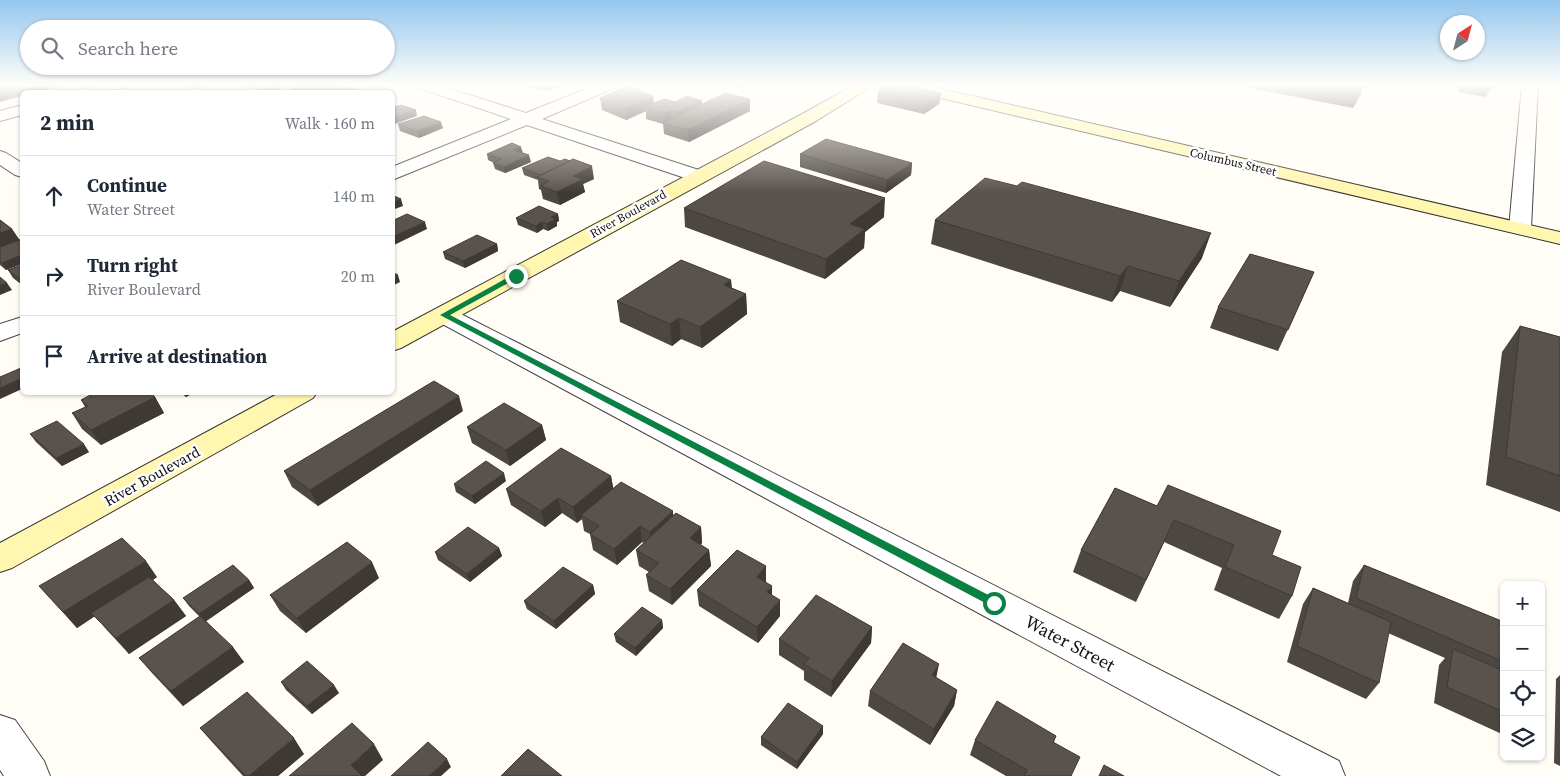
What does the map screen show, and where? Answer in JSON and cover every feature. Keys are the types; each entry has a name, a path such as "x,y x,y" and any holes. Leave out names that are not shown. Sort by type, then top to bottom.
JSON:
{"main road":[{"name":"River Boulevard","path":"395,341 802,121"},
{"name":"Columbus Street","path":"1072,121 1521,220 1560,221"},
{"name":"Columbus Street","path":"1118,121 1521,220 1560,238"},
{"name":"River Boulevard","path":"0,559 298,395"}],"street":[{"path":"395,173 522,121"},
{"path":"534,121 698,176"},
{"path":"1521,220 1528,121"},
{"path":"0,157 20,170"},
{"name":"Water Street","path":"444,315 1324,776"},
{"path":"0,333 20,325"},
{"path":"0,734 29,776"}],"building":[{"path":"407,121 441,122 417,131 398,124"},
{"path":"667,121 706,121 688,130 663,123"},
{"path":"826,139 912,163 887,180 800,154"},
{"path":"512,143 521,147 514,150 529,155 504,167 493,163 501,159 487,154"},
{"path":"548,157 560,161 565,159 570,161 541,175 522,168"},
{"path":"573,159 592,166 573,176 583,179 557,192 541,186 549,181 537,177"},
{"path":"764,161 885,198 850,224 865,229 826,259 684,208"},
{"path":"985,178 1017,186 1022,182 1211,233 1179,281 1128,266 1120,276 935,220"},
{"path":"395,196 401,199 395,202"},
{"path":"539,206 558,214 551,217 556,219 547,224 542,222 536,226 516,218"},
{"path":"407,214 425,222 395,236 395,220"},
{"path":"0,220 12,229 0,233"},
{"path":"477,235 497,244 463,261 443,252"},
{"path":"20,240 20,256 2,263 0,261 0,247"},
{"path":"1250,254 1314,272 1288,330 1218,307"},
{"path":"681,260 731,280 724,285 746,294 700,327 679,318 670,324 617,301"},
{"path":"20,266 20,279 8,270"},
{"path":"0,277 7,283 0,285"},
{"path":"1520,326 1560,337 1560,476 1506,457"},
{"path":"20,368 20,379 0,388 0,377"},
{"path":"434,381 459,396 310,490 284,471"},
{"path":"90,395 153,395 155,397 91,430 72,413 88,406 81,400"},
{"path":"504,403 542,425 506,450 467,427"},
{"path":"57,421 84,444 56,458 30,434"},
{"path":"561,448 611,476 573,507 558,498 541,511 506,489"},
{"path":"486,461 504,473 472,496 454,484"},
{"path":"621,482 673,511 650,532 640,526 614,549 590,534 599,526 581,515"},
{"path":"1168,485 1281,531 1272,555 1301,567 1292,596 1225,567 1234,545 1174,520 1146,580 1081,550 1115,488 1157,506"},
{"path":"676,513 701,527 690,538 709,550 670,589 646,575 659,563 636,550"},
{"path":"468,527 499,548 467,574 435,552"},
{"path":"122,538 146,561 63,612 39,586"},
{"path":"347,542 372,562 297,618 270,595"},
{"path":"737,550 766,566 757,577 772,586 767,592 780,600 757,627 697,590"},
{"path":"233,565 249,580 199,614 183,598"},
{"path":"1364,565 1500,620 1500,660 1356,598"},
{"path":"563,567 593,585 554,621 524,601"},
{"path":"149,577 174,600 116,638 91,613"},
{"path":"1313,588 1391,622 1379,683 1297,646"},
{"path":"816,595 872,627 832,681 804,664 809,658 779,639"},
{"path":"642,607 662,620 635,648 614,634"},
{"path":"200,616 233,647 171,691 139,658"},
{"path":"903,643 939,664 932,675 957,690 934,729 870,691"},
{"path":"1453,649 1500,669 1500,710 1447,687"},
{"path":"307,661 334,685 307,706 281,682"},
{"path":"247,692 294,738 249,776 246,776 200,728"},
{"path":"997,701 1056,736 1053,742 1080,757 1071,776 1024,776 1027,770 975,740"},
{"path":"788,703 823,726 797,762 761,737"},
{"path":"352,723 374,744 351,765 362,776 289,776"},
{"path":"428,742 447,759 429,776 391,776"},
{"path":"528,749 562,776 501,776"},
{"path":"1104,765 1124,776 1099,776"}],"route":[{"path":"516,276 444,315 994,603"}]}
